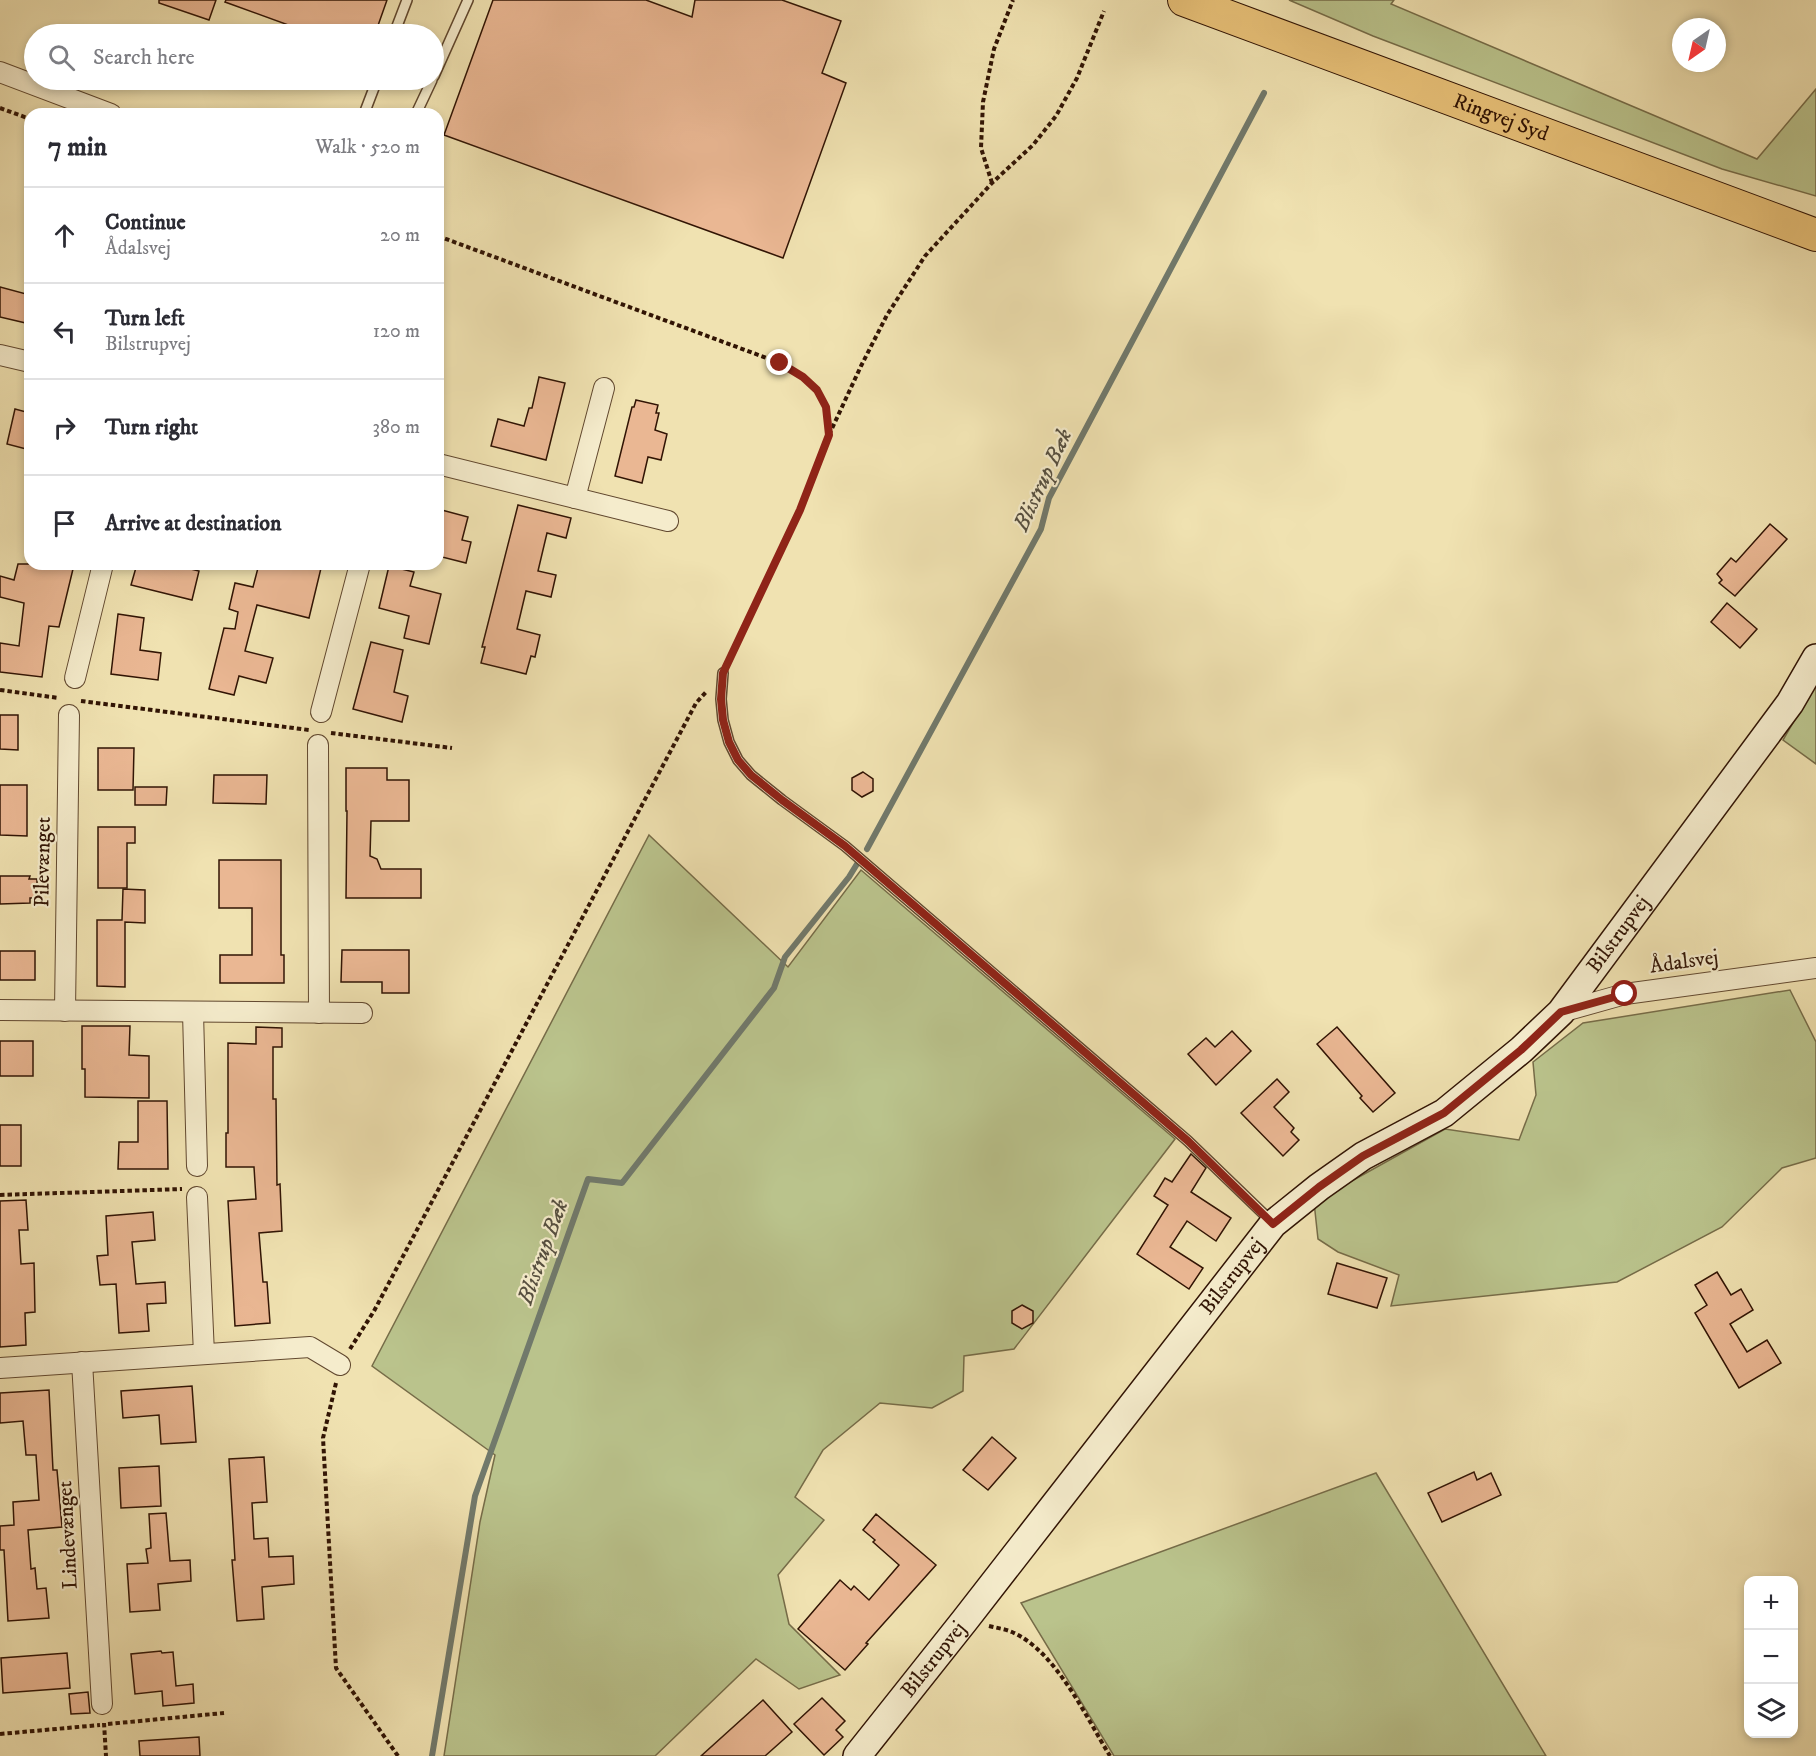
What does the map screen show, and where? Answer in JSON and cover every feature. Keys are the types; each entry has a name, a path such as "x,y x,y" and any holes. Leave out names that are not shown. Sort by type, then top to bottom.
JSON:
{"main road":[{"name":"Ringvej Syd","path":"1184,0 1816,235"}],"street":[{"path":"0,72 24,81"},
{"path":"48,90 95,108"},
{"path":"0,355 24,361"},
{"path":"575,498 604,388"},
{"path":"444,465 668,521"},
{"path":"75,678 102,570"},
{"path":"319,1012 320,730 359,570"},
{"name":"Bilstrupvej","path":"857,1756 1273,1224 1363,1156 1444,1113 1521,1050 1561,1012 1790,703 1816,658"},
{"name":"Pilevænget","path":"65,1011 73,705"},
{"name":"Ådalsvej","path":"1561,1012 1625,994 1816,968"},
{"path":"0,1010 362,1013"},
{"path":"193,1012 197,1166"},
{"path":"192,1193 204,1354"},
{"path":"0,1368 310,1347 340,1365"},
{"name":"Lindevænget","path":"82,1362 102,1704"}],"lane":[{"path":"398,24 407,0"},
{"path":"444,53 468,0"},
{"path":"366,108 373,90"},
{"path":"419,108 427,90"},
{"path":"723,673 721,699 723,720 729,742 738,760 751,775 854,854 1188,1141 1273,1224"}],"path":[{"path":"992,183 981,148 983,102 994,49 1012,0"},
{"path":"398,1756 336,1668 323,1438 340,1365 374,1311 696,703 723,673 800,510 829,435 887,315 926,256 992,183 1033,145 1056,116 1077,78 1104,11"},
{"path":"0,108 24,117"},
{"path":"444,238 780,363 803,377 817,390 826,407 829,435"},
{"path":"0,690 73,705 320,730 452,748"},
{"path":"0,1195 192,1193"},
{"path":"965,1620 1013,1633 1036,1649 1060,1673 1110,1756"},
{"path":"102,1704 106,1756"},
{"path":"0,1734 224,1713"}],"green space":[{"path":"1289,0 1394,0 1391,4 1757,159 1816,89 1816,196 1722,169 1373,36"},
{"path":"1816,683 1816,764 1783,740"},
{"path":"649,835 788,967 861,870 1175,1139 1014,1349 964,1356 963,1391 932,1408 880,1403 823,1450 795,1497 824,1520 778,1575 789,1624 840,1675 799,1689 756,1659 655,1756 444,1756 480,1522 495,1455 372,1366"},
{"path":"1790,990 1816,1042 1816,1158 1782,1168 1722,1227 1617,1282 1391,1306 1399,1275 1338,1252 1318,1239 1314,1202 1445,1129 1519,1140 1536,1095 1533,1062 1583,1023"},
{"path":"1376,1473 1546,1756 1114,1756 1021,1603"}],"building":[{"path":"159,0 216,0 209,20 159,3"},
{"path":"226,0 387,0 379,24 286,24 225,2"},
{"path":"493,0 646,0 692,17 695,0 782,0 841,21 822,73 846,83 783,258 444,135"},
{"path":"0,287 24,293 24,323 0,317"},
{"path":"539,377 565,383 546,460 491,446 498,419 524,426 529,408 532,408"},
{"path":"636,400 658,405 656,413 659,413 655,430 667,434 661,460 648,457 642,483 615,476 632,407"},
{"path":"15,409 24,411 24,448 7,444"},
{"path":"518,505 571,518 566,538 547,533 538,571 556,575 551,597 526,591 517,629 540,635 535,657 531,656 526,674 481,663 485,647 482,647"},
{"path":"444,511 468,517 462,540 471,542 466,563 444,558"},
{"path":"1770,524 1787,539 1735,596 1719,583 1722,580 1717,574 1731,558 1736,562"},
{"path":"18,564 24,564 24,570 73,570 59,627 49,626 42,677 0,672 0,643 19,646 24,603 0,597 0,576 14,580"},
{"path":"135,570 199,571 192,600 131,585"},
{"path":"257,570 321,570 309,618 257,605 245,651 273,658 266,683 239,676 234,695 209,689 224,628 235,629 238,612 229,609 235,583 253,587"},
{"path":"388,570 414,572 410,586 441,594 429,644 404,638 409,616 379,608"},
{"path":"1727,603 1757,629 1740,648 1711,622"},
{"path":"118,614 144,618 140,650 161,653 158,680 111,674"},
{"path":"371,642 403,650 394,692 408,696 402,722 353,709"},
{"path":"0,715 18,715 18,750 0,749"},
{"path":"98,748 134,748 133,790 98,790"},
{"path":"346,768 387,768 387,780 409,780 409,821 371,821 370,856 377,859 381,869 421,869 421,898 346,898"},
{"path":"863,772 873,779 873,791 862,797 852,790 852,778"},
{"path":"214,775 267,775 266,804 213,803"},
{"path":"0,785 27,785 27,836 0,835"},
{"path":"135,787 167,787 166,805 135,805"},
{"path":"98,827 135,827 135,843 127,843 127,888 98,888"},
{"path":"219,860 281,860 281,955 284,955 284,983 220,983 220,955 252,955 252,908 219,908"},
{"path":"0,876 30,876 29,879 37,879 37,898 30,898 30,903 0,904"},
{"path":"123,889 145,890 145,923 125,922 125,987 97,986 97,920 122,920"},
{"path":"342,950 409,950 409,993 382,993 382,982 341,982"},
{"path":"0,951 35,951 35,980 0,980"},
{"path":"82,1026 130,1026 129,1055 149,1056 149,1098 85,1097 85,1069 82,1069"},
{"path":"256,1027 282,1028 282,1047 273,1047 273,1099 276,1099 277,1185 280,1184 282,1231 259,1233 263,1282 267,1282 270,1323 235,1326 228,1201 256,1199 254,1167 226,1167 228,1043 256,1044"},
{"path":"1337,1027 1395,1093 1373,1112 1317,1044"},
{"path":"1232,1031 1251,1051 1216,1085 1188,1054 1206,1038 1215,1047"},
{"path":"0,1041 33,1041 33,1076 0,1076"},
{"path":"1277,1079 1289,1092 1274,1107 1294,1128 1291,1132 1299,1140 1283,1156 1241,1113"},
{"path":"138,1101 167,1101 168,1169 118,1169 119,1142 138,1142"},
{"path":"0,1125 21,1125 21,1166 0,1166"},
{"path":"1191,1154 1206,1168 1191,1192 1231,1218 1216,1241 1187,1221 1170,1247 1203,1268 1189,1289 1137,1254 1168,1205 1154,1196 1165,1178 1172,1182"},
{"path":"26,1200 28,1230 19,1230 21,1264 34,1263 35,1312 25,1313 26,1345 0,1347 0,1201"},
{"path":"153,1212 155,1240 132,1242 136,1284 165,1282 166,1303 147,1304 149,1331 119,1333 116,1284 100,1285 97,1256 108,1255 106,1216"},
{"path":"1337,1263 1387,1278 1377,1308 1328,1294"},
{"path":"1717,1272 1731,1295 1741,1289 1753,1310 1730,1324 1747,1352 1767,1340 1781,1363 1739,1388 1695,1313 1707,1305 1695,1285"},
{"path":"1022,1305 1033,1311 1033,1323 1022,1329 1012,1323 1012,1311"},
{"path":"192,1386 196,1442 161,1444 159,1415 123,1418 121,1391"},
{"path":"49,1390 53,1470 57,1470 62,1527 28,1530 31,1569 35,1568 37,1589 46,1588 49,1618 8,1621 4,1550 0,1550 0,1526 14,1525 13,1502 39,1500 36,1455 26,1455 23,1421 0,1423 0,1393"},
{"path":"992,1437 1016,1458 988,1490 963,1470"},
{"path":"264,1457 267,1502 252,1503 254,1539 268,1538 269,1557 293,1556 294,1584 262,1587 264,1619 237,1621 232,1560 235,1560 229,1459"},
{"path":"159,1466 161,1506 121,1508 119,1468"},
{"path":"1474,1472 1477,1480 1491,1473 1501,1495 1442,1522 1428,1493"},
{"path":"166,1513 170,1561 190,1560 191,1581 158,1584 160,1610 130,1612 127,1564 148,1563 146,1549 151,1548 149,1514"},
{"path":"876,1514 936,1565 866,1643 868,1644 845,1670 798,1629 840,1580 851,1590 854,1586 869,1600 899,1565 863,1530"},
{"path":"161,1651 162,1653 173,1652 176,1686 193,1684 194,1703 163,1706 162,1691 135,1694 131,1654"},
{"path":"67,1653 70,1688 3,1693 1,1658"},
{"path":"88,1692 90,1713 71,1714 69,1694"},
{"path":"822,1698 845,1721 836,1730 843,1737 824,1755 794,1724"},
{"path":"763,1700 792,1732 765,1756 701,1756"},
{"path":"199,1737 200,1756 140,1756 139,1741"}],"waterway":[{"name":"Blistrup Bæk","path":"867,849 1041,529 1049,498 1264,93"},
{"name":"Blistrup Bæk","path":"432,1756 475,1496 588,1179 622,1183 774,988 785,957 857,864"}],"route":[{"path":"780,363 803,377 817,390 826,407 829,435 800,510 723,673 721,699 723,720 729,742 738,760 751,775 782,800 845,846 1188,1141 1273,1224 1363,1156 1444,1113 1521,1050 1561,1012 1625,994"}]}
